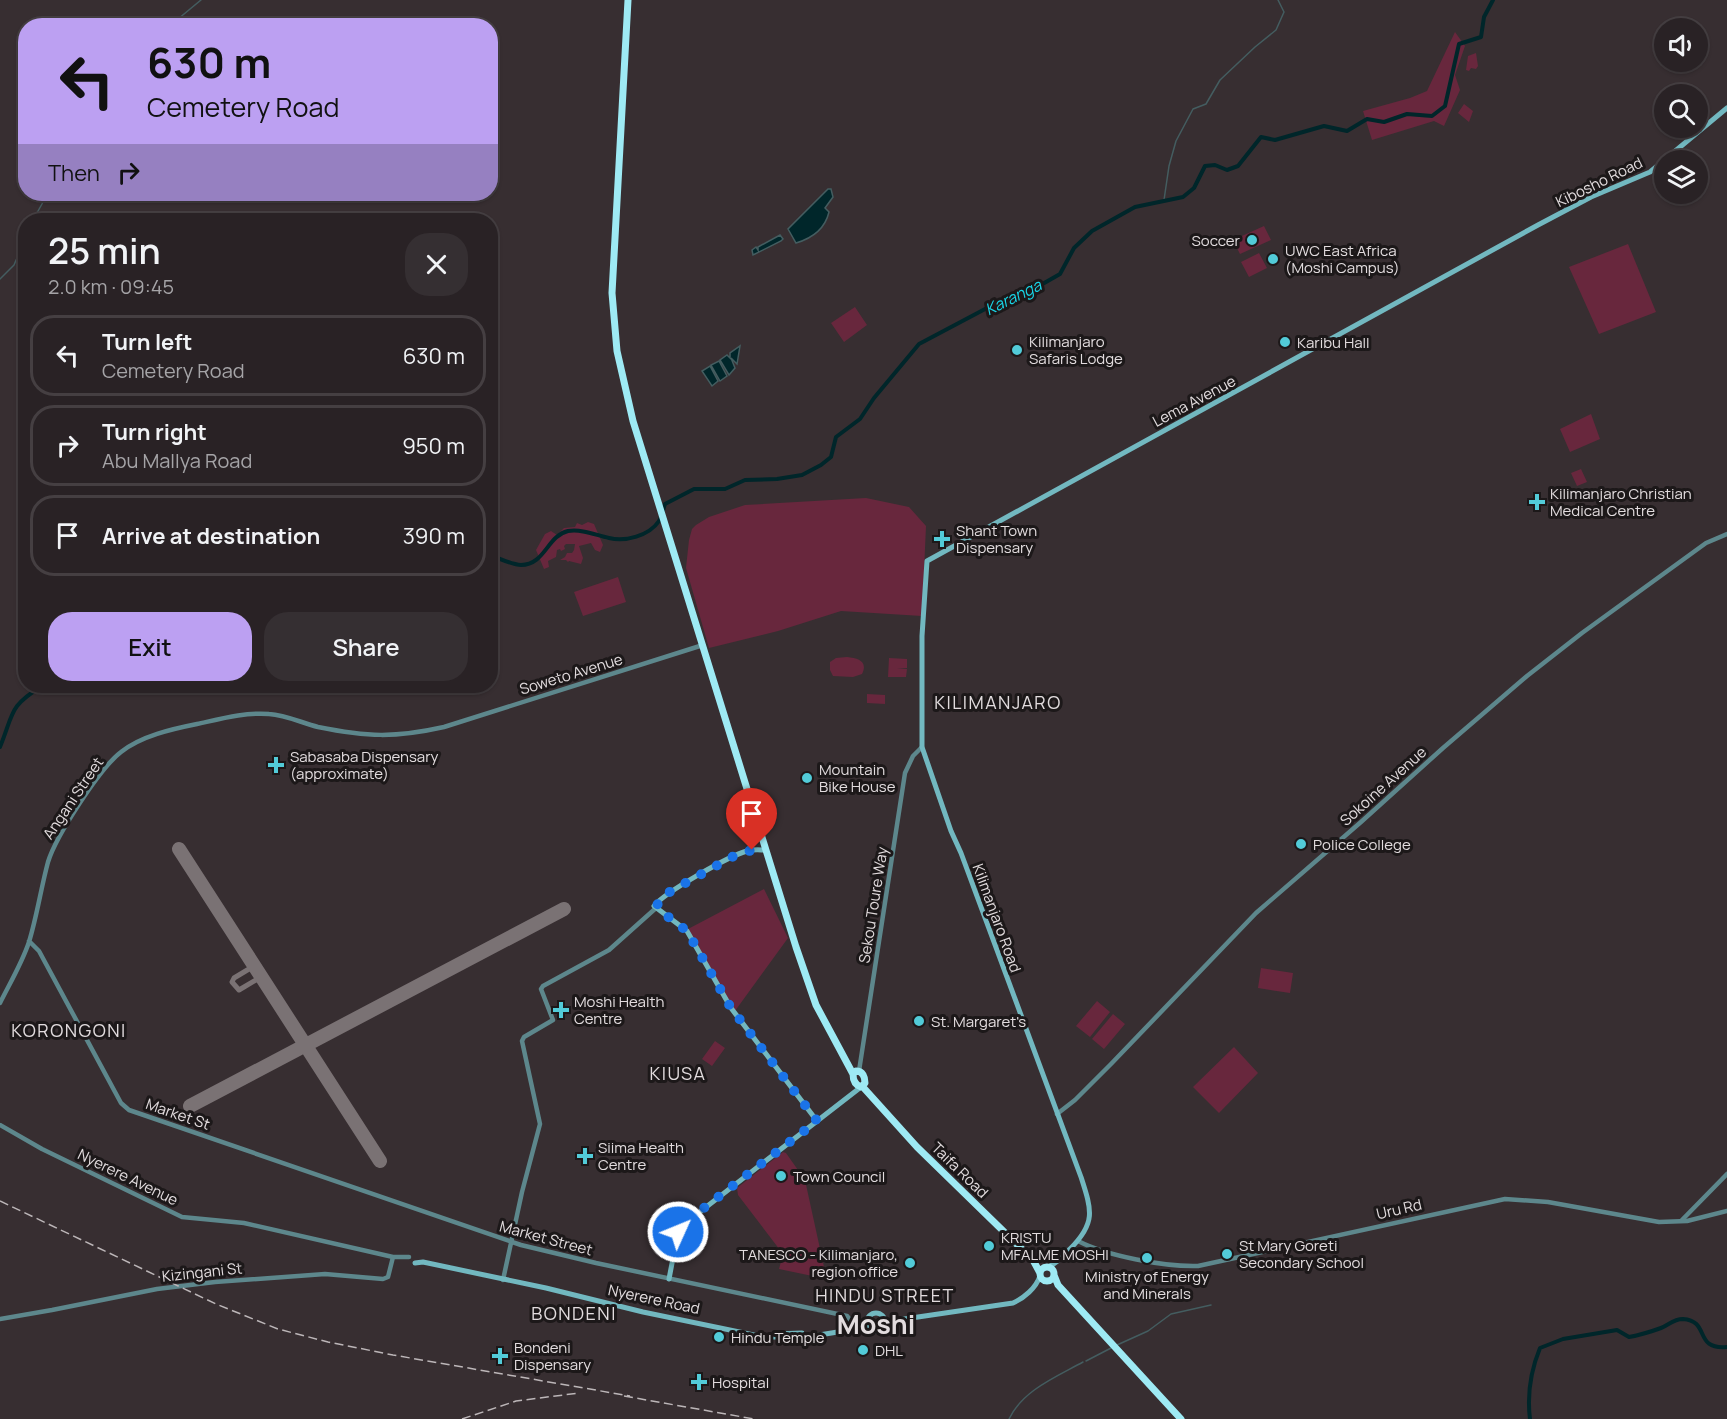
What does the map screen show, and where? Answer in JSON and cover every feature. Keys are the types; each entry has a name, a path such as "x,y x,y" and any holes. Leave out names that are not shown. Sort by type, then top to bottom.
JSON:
{"highway":[{"name":"Taifa Road","path":"628,0 613,254 613,320 617,351 626,393 660,506 812,994 826,1027 858,1080 895,1125 1097,1325 1181,1419"}],"main road":[{"name":"Kibosho Road","path":"1471,263 1591,197 1650,172 1727,108"},
{"name":"Lema Avenue","path":"927,561 1471,263"},
{"name":"Kilimanjaro Road","path":"927,561 922,655 921,747 1091,1210 1089,1224 1078,1241 1046,1275"},
{"path":"766,850 747,851 732,857 666,894 655,906 687,931 731,1008 817,1121"},
{"path":"669,1279 677,1236 683,1225 817,1121 858,1080"},
{"path":"416,1260 582,1297"},
{"path":"884,1322 1013,1303 1020,1300 1046,1275"},
{"name":"Nyerere Road","path":"582,1297 764,1333 808,1333 865,1323 869,1319"},
{"name":"Nyerere Road","path":"582,1297 764,1337 807,1337 862,1328 871,1330"},
{"path":"873,1314 878,1314 884,1322 880,1330 871,1330 868,1326 873,1314"}],"street":[{"name":"Sokoine Avenue","path":"1057,1114 1075,1100 1111,1064 1256,913 1443,748 1527,676 1582,633 1698,548 1727,534"},
{"name":"Soweto Avenue","path":"270,714 366,736 424,732 463,722 703,645"},
{"name":"Angani Street","path":"0,1004 29,941 53,849 68,821 118,754 146,739 174,729 227,718 270,714"},
{"name":"Sekou Toure Way","path":"858,1080 905,773 913,756 921,747"},
{"path":"503,1280 510,1241 539,1126 539,1113 522,1041 524,1037 553,1020 541,992 542,987 609,950 655,906"},
{"name":"Market St","path":"29,941 46,963 124,1107 237,1146"},
{"name":"Nyerere Avenue","path":"0,1125 42,1149 182,1217 244,1223 393,1257"},
{"name":"Market Street","path":"237,1146 421,1212 510,1241 566,1257 847,1316 854,1325"},
{"path":"1682,1220 1727,1174"},
{"name":"Uru Rd","path":"1078,1241 1111,1253 1197,1266 1505,1199 1548,1202 1659,1222 1687,1221 1727,1211"},
{"path":"393,1257 408,1259"},
{"name":"Kizingani St","path":"0,1319 156,1289 215,1282 325,1274 383,1279 388,1277 393,1257"}],"shaded area":[{"path":"1455,32 1465,46 1455,75 1460,90 1444,126 1434,121 1372,140 1363,111 1427,91"},
{"path":"1476,53 1478,66 1476,69 1466,70 1468,56"},
{"path":"1464,104 1473,111 1469,122 1458,113"},
{"name":"Soccer","path":"1264,226 1271,240 1240,254 1233,240"},
{"path":"1628,244 1656,312 1599,334 1569,267"},
{"path":"1259,253 1267,268 1249,277 1241,262"},
{"path":"855,307 867,325 844,342 831,323"},
{"path":"1591,414 1600,439 1570,452 1560,429"},
{"path":"1581,469 1587,482 1577,486 1571,473"},
{"path":"866,498 909,507 926,526 922,616 841,611 778,631 709,648 686,568 689,540 692,529 696,525 709,517 745,505"},
{"path":"588,522 594,524 603,545 600,552 595,550 591,543 579,546 583,558 581,564 560,560 574,550 575,544 566,544 565,549 557,550 556,557 548,561 549,567 544,569 536,550 545,534 551,531 557,535 564,528"},
{"path":"618,577 626,602 583,616 574,592"},
{"path":"847,657 861,661 864,666 862,674 853,677 833,676 830,662 836,658"},
{"path":"889,658 907,659 907,668 897,668 907,669 906,677 888,677"},
{"path":"867,694 885,695 885,704 867,703"},
{"path":"764,889 788,938 735,1011 688,929"},
{"path":"1261,968 1293,973 1290,993 1258,988"},
{"path":"1097,1001 1110,1012 1090,1037 1076,1026"},
{"path":"1113,1014 1125,1024 1104,1049 1092,1039"},
{"path":"715,1041 725,1048 712,1066 702,1059"},
{"path":"1234,1047 1258,1073 1219,1113 1193,1087"},
{"path":"783,1152 805,1180 824,1267 822,1278 779,1269 783,1254 738,1195 737,1188"}],"water":[{"path":"828,189 831,189 833,197 825,208 829,212 825,223 813,235 796,243 788,229"},
{"path":"780,235 783,239 781,241 753,255 752,250 756,247 758,250 758,247"},
{"path":"740,346 737,364 731,358 735,368 729,375 720,360 727,355 730,358 730,353"},
{"path":"719,361 727,376 720,381 711,365"},
{"path":"710,366 718,381 712,386 702,371"}],"waterway":[{"path":"179,18 201,0"},
{"path":"1164,200 1169,166 1176,141 1193,109 1206,104 1220,80 1276,30 1284,12 1278,0"},
{"name":"Karanga","path":"498,558 514,564 529,564 541,556 555,538 568,531 615,539 636,537 655,526 665,504 694,489 725,489 745,480 777,479 802,475 821,465 831,457 836,437 860,419 874,398 919,344 987,308 1025,294 1060,274 1074,248 1092,231 1135,207 1183,197 1194,188 1205,166 1215,165 1227,170 1238,166 1261,137 1275,140 1324,126 1347,131 1367,119 1384,122 1407,114 1432,116 1445,106 1459,44 1481,37 1484,17 1493,0"},
{"path":"37,213 44,201"},
{"path":"0,279 14,265 18,256"},
{"name":"Karanga","path":"0,747 10,718 17,706 31,693"},
{"path":"1117,1345 1148,1331 1171,1314 1211,1305"},
{"path":"1530,1419 1530,1383 1540,1348 1563,1339 1617,1330 1629,1337 1653,1331 1683,1319 1697,1325 1710,1344 1716,1347 1727,1347"},
{"path":"1086,1361 1113,1347"},
{"path":"1009,1419 1031,1392 1083,1362"}],"taxiway":[{"path":"254,966 234,978 232,982 239,990 261,977"}],"runway":[{"path":"179,849 380,1161"},
{"path":"190,1106 564,909"}],"railway":[{"path":"0,1201 216,1304 278,1329 393,1355 630,1396"},
{"path":"462,1419 516,1401 579,1393"},
{"path":"624,1396 754,1419"}],"place":[{"name":"Soccer","path":"1252,240"},
{"name":"UWC East Africa (Moshi Campus)","path":"1273,259"},
{"name":"Karibu Hall","path":"1285,342"},
{"name":"Kilimanjaro Safaris Lodge","path":"1017,350"},
{"name":"Kilimanjaro Christian Medical Centre","path":"1537,502"},
{"name":"Shant Town Dispensary","path":"942,539"},
{"name":"Sabasaba Dispensary (approximate)","path":"276,765"},
{"name":"Mountain Bike House","path":"807,778"},
{"name":"Police College","path":"1301,844"},
{"name":"Moshi Health Centre","path":"561,1010"},
{"name":"St. Margaret's","path":"919,1021"},
{"name":"Siima Health Centre","path":"585,1156"},
{"name":"Town Council","path":"781,1176"},
{"name":"KRISTU MFALME MOSHI","path":"989,1246"},
{"name":"St Mary Goreti Secondary School","path":"1227,1254"},
{"name":"Ministry of Energy and Minerals","path":"1147,1258"},
{"name":"TANESCO - Kilimanjaro, region office","path":"910,1263"},
{"name":"Hindu Temple","path":"719,1337"},
{"name":"DHL","path":"863,1350"},
{"name":"Bondeni Dispensary","path":"500,1356"},
{"name":"Hospital","path":"699,1382"}],"district":[{"name":"KILIMANJARO","path":"998,702"},
{"name":"KORONGONI","path":"69,1030"},
{"name":"KIUSA","path":"678,1073"},
{"name":"HINDU STREET","path":"885,1295"},
{"name":"BONDENI","path":"574,1313"},
{"name":"Moshi","path":"876,1323"}],"route":[{"path":"678,1232 700,1211 817,1121 731,1008 687,931 657,906 658,901 666,894 732,857 752,850"}]}
